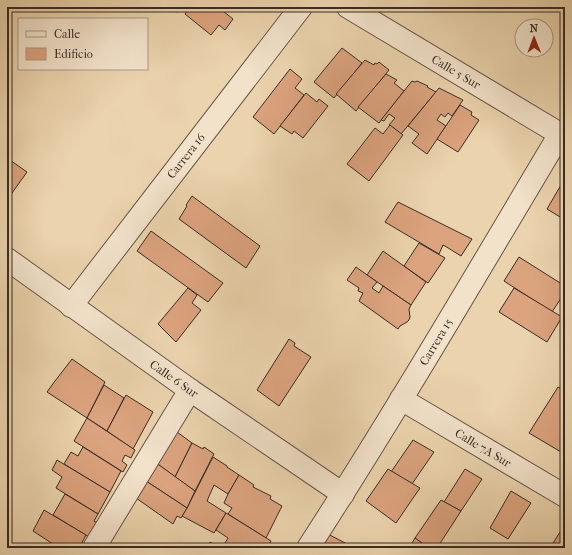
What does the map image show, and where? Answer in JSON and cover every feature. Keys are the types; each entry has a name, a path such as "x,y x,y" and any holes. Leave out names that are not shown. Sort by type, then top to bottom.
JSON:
{"street":[{"name":"Carrera 16","path":"71,306 301,7"},
{"name":"Calle 5 Sur","path":"348,7 562,136"},
{"name":"Carrera 15","path":"308,548 401,400 562,136"},
{"name":"Calle 6 Sur","path":"7,259 190,390 343,494"},
{"path":"94,548 190,390"},
{"name":"Calle 7A Sur","path":"401,400 565,496"}],"building":[{"path":"167,7 181,7 177,12"},
{"path":"190,7 218,7 233,19 225,30 219,25 211,35 185,14"},
{"path":"342,48 362,63 334,98 314,82"},
{"path":"365,60 374,65 375,63 377,64 379,62 389,70 356,111 336,94"},
{"path":"290,69 302,79 295,88 304,95 274,134 253,117"},
{"path":"386,74 397,80 394,83 404,91 379,123 358,107"},
{"path":"412,81 417,81 428,86 427,87 436,92 401,134 389,125 395,118 389,114 384,121 381,120"},
{"path":"439,88 463,100 452,116 448,113 445,117 441,114 437,120 446,126 427,154 412,143 419,134 408,126"},
{"path":"306,93 317,102 319,99 328,106 303,138 294,131 292,134 280,126"},
{"path":"460,105 472,112 471,115 479,120 458,152 437,139"},
{"path":"390,125 403,135 369,181 347,164 375,128 383,134"},
{"path":"7,158 27,172 7,200"},
{"path":"561,185 565,187 565,220 547,209"},
{"path":"192,196 260,246 246,268 179,219"},
{"path":"398,202 472,239 461,256 443,245 439,254 385,222"},
{"path":"151,231 223,283 208,302 137,251"},
{"path":"419,243 445,258 428,283 404,266"},
{"path":"383,251 426,282 411,305 367,275"},
{"path":"519,257 565,286 565,292 552,312 504,281"},
{"path":"356,267 377,282 372,288 379,293 383,286 411,305 409,309 410,317 407,322 398,329 359,301 363,293 358,291 359,288 347,280"},
{"path":"188,288 197,295 192,303 201,310 176,342 158,324"},
{"path":"514,288 562,317 547,342 499,312"},
{"path":"289,339 295,343 294,346 311,357 279,406 257,390"},
{"path":"72,359 105,382 87,418 47,392"},
{"path":"104,385 124,398 107,431 87,418"},
{"path":"558,387 565,391 565,446 561,452 529,433"},
{"path":"126,395 153,412 133,449 107,431"},
{"path":"87,418 135,450 131,458 125,455 122,461 127,465 123,472 74,441"},
{"path":"173,429 192,443 175,477 155,462"},
{"path":"413,440 434,452 412,484 391,472"},
{"path":"192,443 203,449 204,447 214,454 195,491 175,477"},
{"path":"83,447 121,471 110,492 64,464 71,452 78,456"},
{"path":"213,457 239,475 228,494 214,485 207,501 226,513 214,533 182,516"},
{"path":"57,460 110,492 98,514 56,488 62,477 52,470"},
{"path":"155,462 195,491 187,508 146,481"},
{"path":"388,469 420,488 396,523 366,501"},
{"path":"465,469 482,479 461,511 444,502"},
{"path":"239,475 254,485 253,487 271,496 270,499 282,506 266,538 228,514 232,508 224,503"},
{"path":"146,481 187,508 181,518 177,516 173,524 136,498"},
{"path":"511,491 531,503 508,539 490,528"},
{"path":"65,494 98,514 94,521 97,523 89,537 53,515"},
{"path":"441,500 461,511 437,548 429,548 415,538"},
{"path":"44,510 86,535 79,548 59,548 33,531"},
{"path":"226,513 271,541 267,548 222,548 228,538 216,530"},
{"path":"324,532 349,545 347,548 316,548"},
{"path":"560,532 565,535 565,548 550,548"},
{"path":"415,538 429,548 409,548"},
{"path":"210,542 220,548 207,548"}]}
